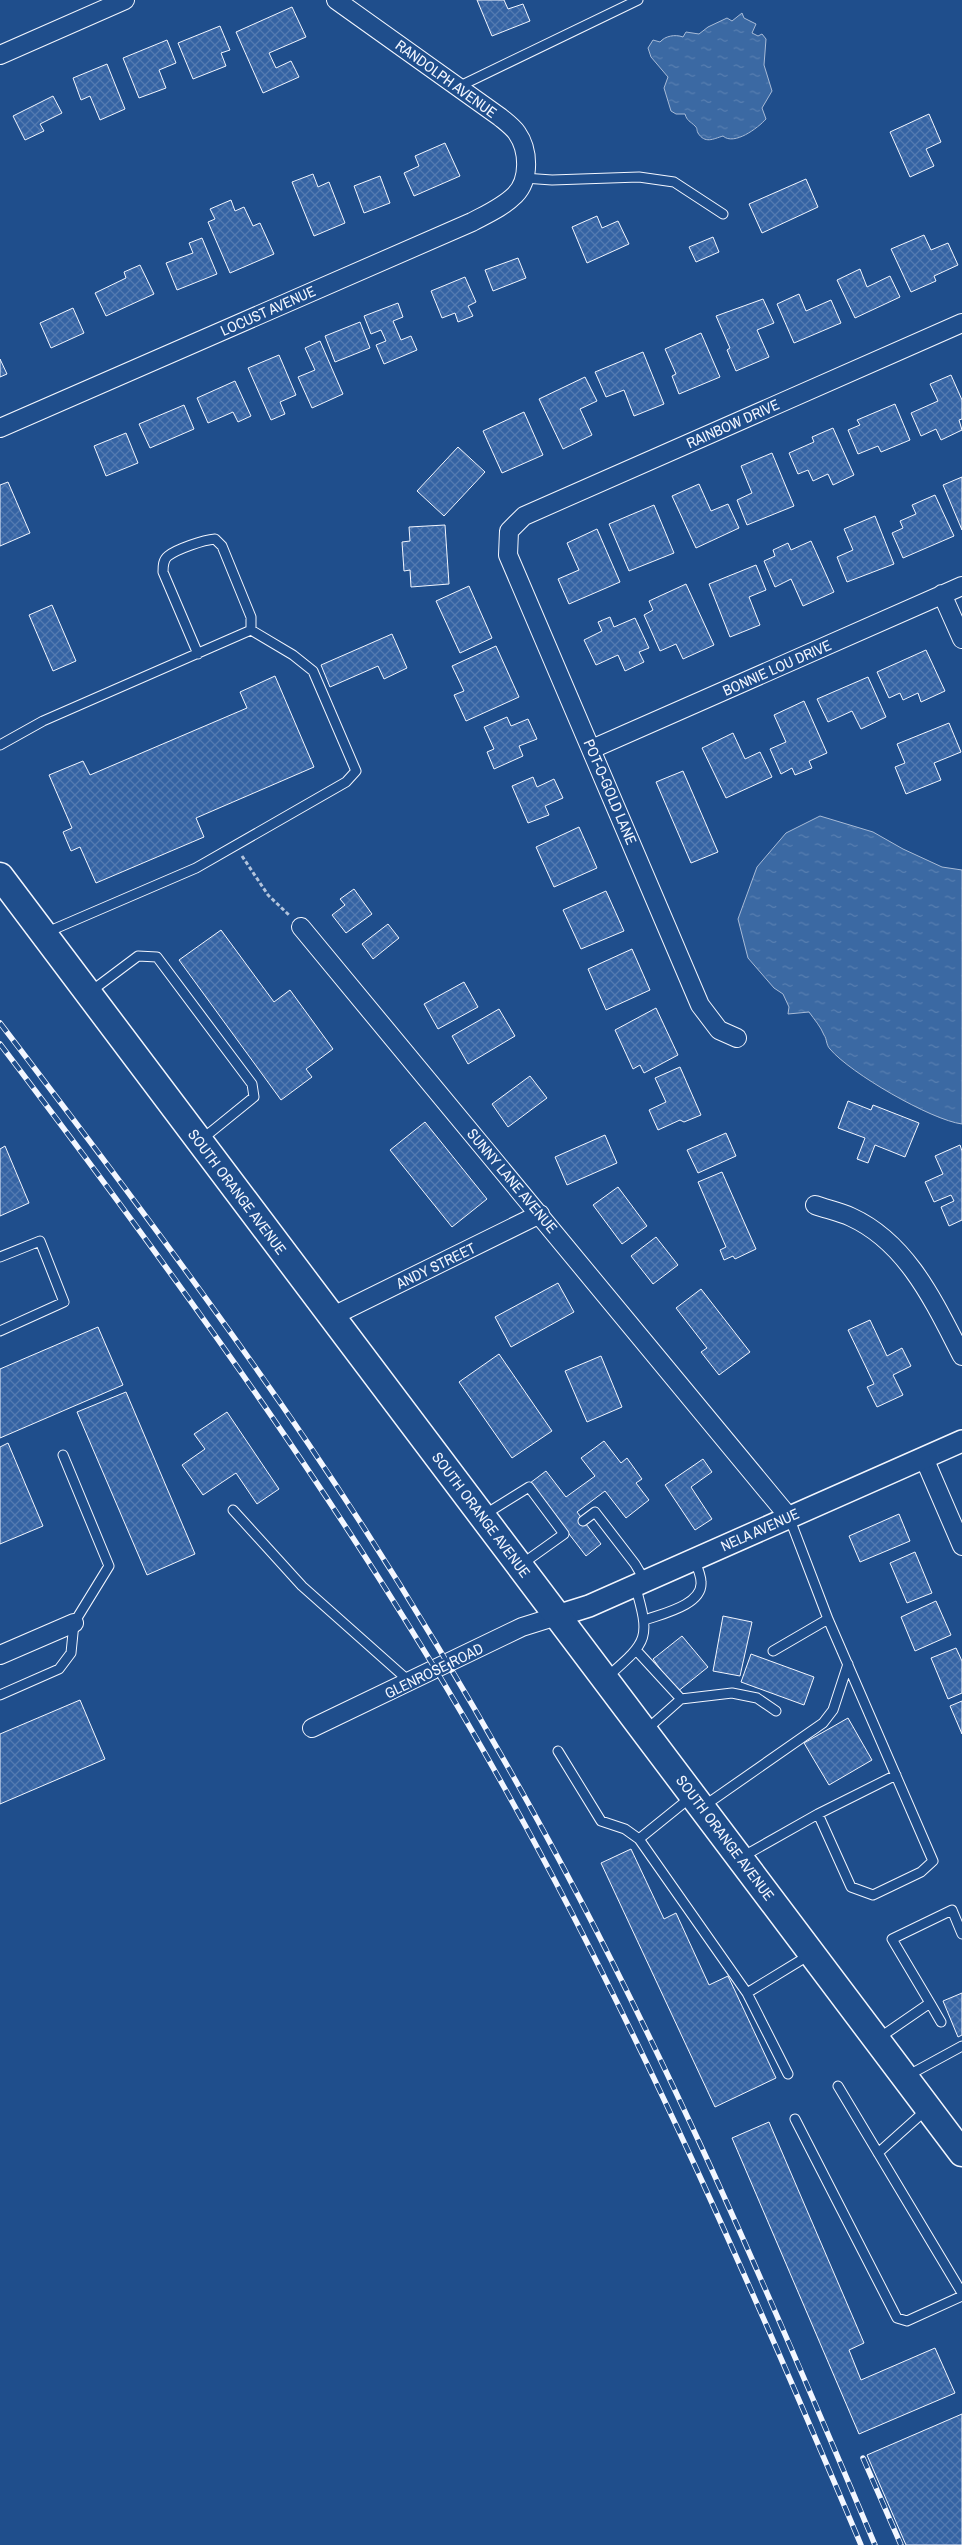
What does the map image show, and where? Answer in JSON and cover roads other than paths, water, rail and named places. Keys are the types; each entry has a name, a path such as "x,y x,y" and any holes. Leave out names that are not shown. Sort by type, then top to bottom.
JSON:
{"main road":[{"name":"SOUTH ORANGE AVENUE","path":"0,876 962,2153"}],"street":[{"path":"0,55 124,0"},
{"name":"RANDOLPH AVENUE","path":"336,0 458,87 517,133 526,148 524,178"},
{"name":"LOCUST AVENUE","path":"0,428 472,222 506,203 517,193 524,178"},
{"name":"RAINBOW DRIVE","path":"509,531 524,516 962,323"},
{"name":"POT-O-GOLD LANE","path":"509,531 508,555 700,1005 719,1030 737,1038"},
{"name":"BONNIE LOU DRIVE","path":"592,749 962,586"},
{"path":"942,594 962,639"},
{"name":"SUNNY LANE AVENUE","path":"301,927 789,1517"},
{"path":"814,1205 852,1217 887,1240 910,1266 941,1315 962,1356"},
{"name":"ANDY STREET","path":"332,1317 540,1214"},
{"name":"NELA AVENUE","path":"557,1616 589,1606 962,1441"},
{"path":"924,1458 962,1546"},
{"name":"GLENROSE ROAD","path":"312,1728 522,1628 557,1616"},
{"path":"0,1656 74,1623"}],"lane":[{"path":"458,87 638,0"},
{"path":"524,178 552,180 639,177 674,182 723,214"},
{"path":"198,654 163,572 163,563 168,556 206,539 214,539 222,546 251,617 251,630"},
{"path":"0,745 43,721 251,630"},
{"path":"43,934 196,868 346,782 356,771 313,671 293,655 251,630"},
{"path":"88,994 138,956 157,957 252,1084 254,1098 199,1141"},
{"path":"0,1257 40,1241 64,1302 0,1331"},
{"path":"0,1695 59,1669 71,1653 74,1623 109,1566 63,1455"},
{"path":"482,1516 529,1487 565,1533 520,1566"},
{"path":"233,1510 302,1586 410,1682"},
{"path":"583,1521 595,1512 635,1564 640,1583 645,1620 641,1643 605,1680"},
{"path":"789,1517 828,1619 934,1861 920,1872 873,1894 851,1887 818,1814"},
{"path":"645,1620 688,1604 697,1596 702,1584 694,1559"},
{"path":"773,1652 828,1619"},
{"path":"636,1650 681,1700"},
{"path":"639,1839 697,1802 760,1767 823,1724 833,1710 848,1664"},
{"path":"644,1732 681,1700 732,1693 757,1698 776,1711"},
{"path":"558,1751 601,1821 625,1829 639,1839 747,1994 788,2074"},
{"path":"740,1859 818,1814 896,1775"},
{"path":"941,2022 892,1939 952,1910 962,1934"},
{"path":"747,1994 812,1954"},
{"path":"876,2040 930,2003"},
{"path":"905,2078 962,2046"},
{"path":"795,2119 897,2318 906,2321 962,2294 838,2086"},
{"path":"878,2153 928,2108"}],"water":[{"path":"742,13 744,18 756,24 752,33 758,36 762,34 766,39 764,65 772,91 762,108 766,119 746,135 733,139 723,136 706,140 698,133 696,127 688,120 685,114 676,114 671,111 664,88 668,77 651,57 648,48 653,40 660,42 670,36 683,37 686,32 699,34 708,27 727,18 732,21"},
{"path":"820,816 873,832 903,849 942,867 962,870 962,1124 948,1121 912,1105 872,1082 840,1059 829,1047 821,1029 809,1012 788,1014 789,1007 783,994 774,988 748,958 738,919 757,867 786,833"}],"railway":[{"path":"0,1023 157,1231 284,1408 353,1510 419,1615 482,1722 564,1869 660,2059 792,2349 875,2545"},
{"path":"0,1044 135,1224 265,1407 328,1500 448,1689 554,1879 648,2067 736,2257 861,2545"},
{"path":"863,2458 901,2545"}]}
